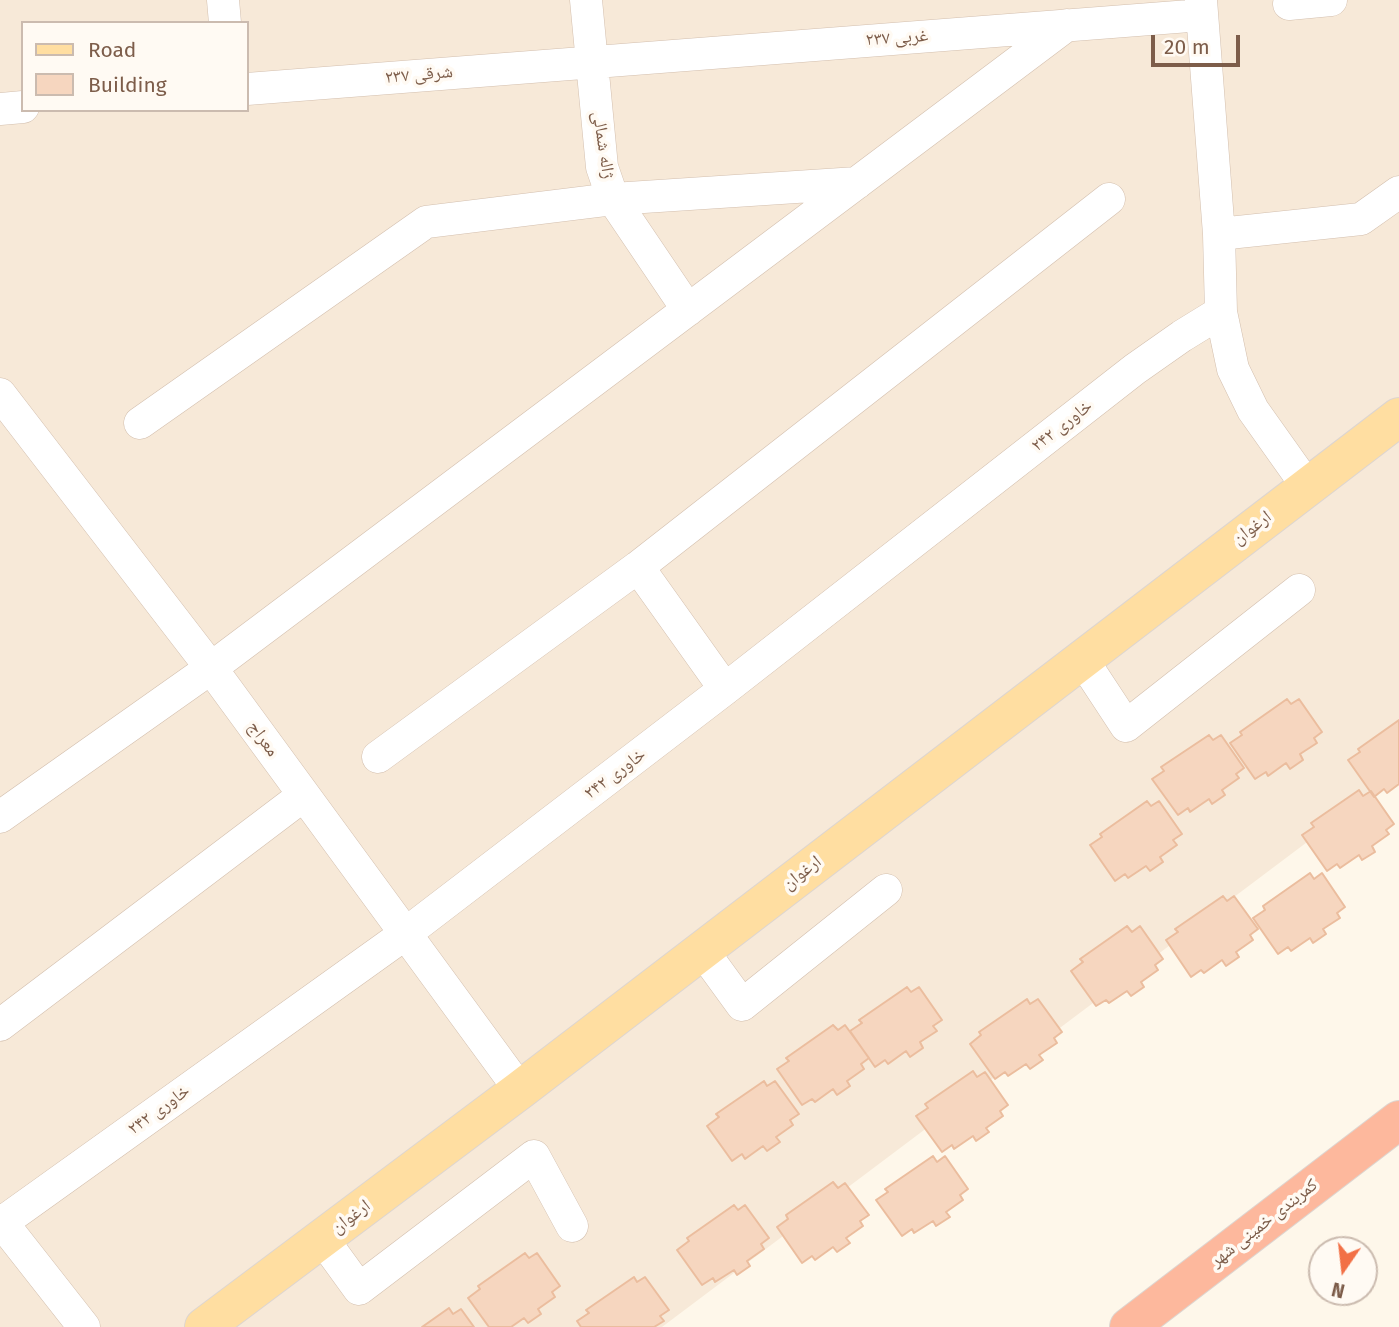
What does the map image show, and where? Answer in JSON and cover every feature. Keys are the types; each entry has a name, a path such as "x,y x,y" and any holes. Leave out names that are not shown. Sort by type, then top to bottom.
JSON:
{"highway":[{"name":"کمربندی خمینی شهر","path":"1129,1327 1399,1119"}],"main road":[{"name":"ارغوان","path":"204,1327 520,1090 1399,417"}],"street":[{"path":"223,0 225,21"},
{"name":"ژاله شمالی","path":"586,0 602,167 613,199 688,310"},
{"path":"1289,4 1331,0"},
{"path":"1201,8 1219,234 1221,312 1233,369 1253,410 1307,486"},
{"name":"۲۳۷ غربی","path":"592,61 1067,25 1201,8"},
{"path":"0,817 211,667 1067,25"},
{"name":"۲۳۷ شرقی","path":"248,89 592,61"},
{"path":"0,109 21,107"},
{"path":"140,423 426,222 613,199 856,183"},
{"path":"1219,234 1360,219 1399,192"},
{"path":"378,757 638,567 1109,199"},
{"name":"۲۴۲ خاوری","path":"1,1222 405,934 725,689 1135,369 1182,335 1221,312"},
{"name":"معراج","path":"0,394 211,667 520,1090"},
{"path":"638,567 725,689"},
{"path":"1082,659 1126,726 1299,590"},
{"path":"0,1025 304,795"},
{"path":"702,950 742,1005 886,890"},
{"path":"322,1238 359,1289 534,1156 572,1226"},
{"path":"1,1222 84,1327"}],"shaded area":[{"path":"0,0 1399,0 1399,773 662,1327 0,1327"}],"building":[{"path":"1287,699 1291,704 1299,699 1322,732 1314,738 1317,743 1300,754 1303,760 1290,769 1286,763 1268,776 1266,772 1255,779 1230,743 1242,735 1240,732"},
{"path":"1399,720 1399,784 1387,793 1384,789 1374,797 1348,760 1360,752 1358,749"},
{"path":"1209,735 1213,740 1221,735 1244,768 1236,774 1239,778 1222,790 1225,795 1212,804 1209,799 1190,812 1188,808 1178,815 1152,779 1164,771 1161,767"},
{"path":"1359,790 1363,796 1371,791 1394,824 1386,830 1389,834 1372,846 1375,852 1362,860 1359,855 1340,868 1337,864 1327,871 1302,835 1314,827 1311,823"},
{"path":"1147,801 1151,806 1159,801 1182,834 1173,840 1177,845 1160,857 1163,862 1150,871 1146,866 1128,878 1125,874 1115,881 1090,845 1102,837 1100,834"},
{"path":"1310,873 1314,879 1322,873 1345,907 1337,913 1340,918 1323,929 1326,934 1313,943 1310,938 1291,951 1288,947 1278,954 1253,918 1265,910 1263,906"},
{"path":"1223,896 1227,901 1234,896 1258,929 1250,935 1253,940 1236,952 1239,957 1226,966 1222,960 1204,973 1201,970 1191,977 1166,940 1178,932 1175,929"},
{"path":"1127,926 1132,932 1140,926 1163,959 1155,965 1158,970 1141,982 1144,987 1131,996 1127,991 1109,1003 1106,1000 1096,1006 1071,971 1083,962 1080,959"},
{"path":"907,987 911,992 919,987 942,1020 933,1026 937,1031 920,1042 923,1048 910,1057 906,1051 888,1064 885,1060 875,1067 850,1031 862,1023 859,1020"},
{"path":"1027,999 1030,1004 1038,999 1062,1032 1054,1038 1057,1043 1039,1055 1043,1060 1030,1069 1026,1064 1008,1076 1005,1072 995,1079 970,1044 981,1035 979,1032"},
{"path":"833,1025 838,1030 845,1025 869,1058 861,1064 864,1069 847,1081 850,1086 837,1095 833,1089 815,1102 812,1099 802,1105 777,1069 789,1061 786,1058"},
{"path":"973,1071 977,1077 985,1072 1008,1105 1000,1111 1003,1116 986,1128 989,1132 976,1141 973,1136 954,1149 952,1145 942,1152 916,1116 928,1108 925,1104"},
{"path":"764,1081 767,1086 775,1081 799,1114 790,1120 793,1125 776,1137 780,1142 767,1151 763,1146 745,1159 742,1154 732,1161 707,1126 719,1117 716,1114"},
{"path":"933,1156 937,1162 945,1156 968,1189 960,1195 963,1200 946,1212 950,1217 936,1226 933,1221 914,1233 912,1229 902,1236 876,1200 888,1192 885,1189"},
{"path":"833,1182 838,1188 845,1183 869,1215 860,1221 863,1226 846,1238 850,1243 837,1252 833,1247 815,1260 812,1256 802,1263 777,1227 788,1219 786,1215"},
{"path":"734,1205 738,1210 745,1205 769,1238 761,1244 764,1249 747,1261 750,1266 737,1275 734,1270 715,1282 713,1278 702,1285 677,1250 689,1241 687,1238"},
{"path":"525,1253 529,1258 537,1253 560,1286 552,1292 555,1297 538,1309 541,1314 528,1323 524,1318 511,1327 489,1327 468,1298 480,1289 478,1286"},
{"path":"634,1277 637,1282 645,1277 669,1310 660,1316 664,1321 654,1327 581,1327 577,1321 589,1313 586,1310"},
{"path":"449,1308 453,1314 461,1309 474,1327 422,1327"}]}
